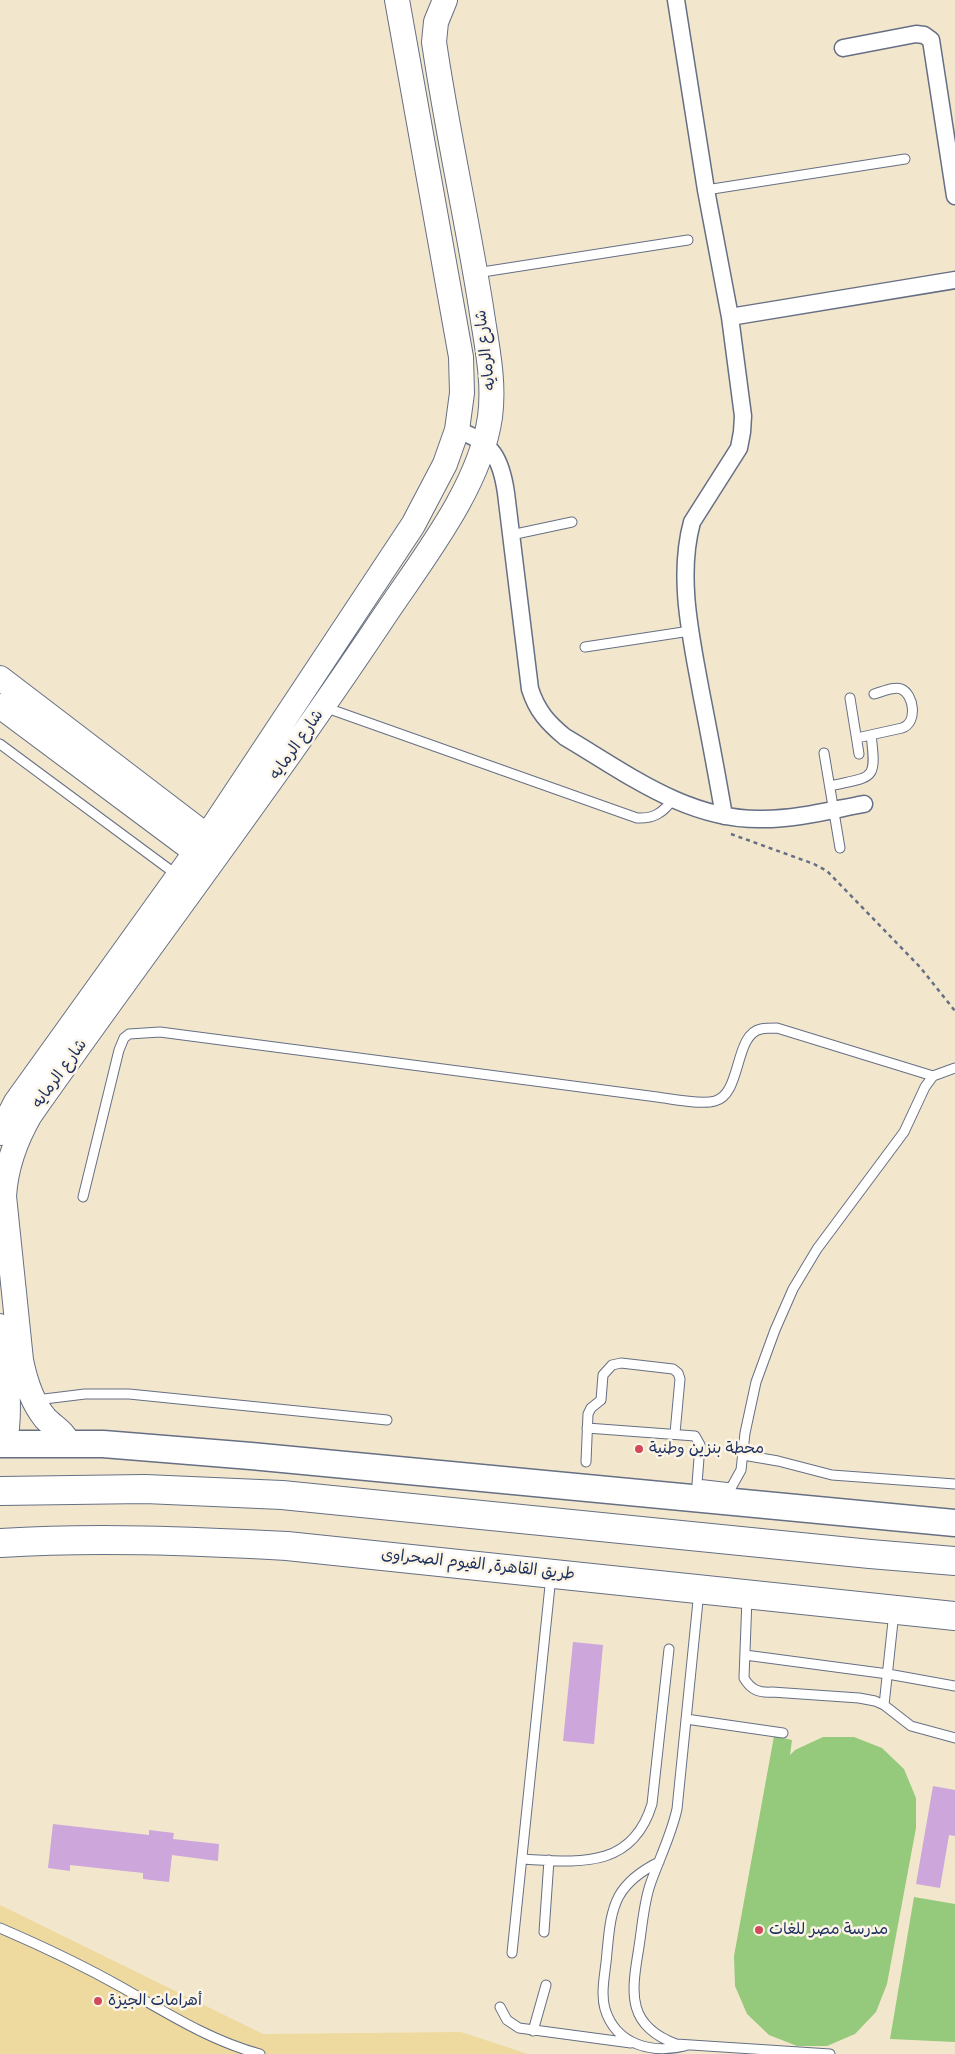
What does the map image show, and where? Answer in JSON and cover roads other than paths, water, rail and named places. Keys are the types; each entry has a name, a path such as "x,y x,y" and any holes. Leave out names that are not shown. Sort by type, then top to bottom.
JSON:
{"highway":[{"path":"0,1491 145,1489 282,1495 955,1561"},
{"name":"طريق القاهرة, الفيوم الصحراوى","path":"0,1544 109,1540 201,1541 287,1546 551,1572 955,1616"}],"main road":[{"path":"3,1444 103,1444 729,1495 955,1523"}],"street":[{"path":"676,0 706,190 730,316 743,416 738,448 692,522 688,535 685,567 690,631 724,816"},
{"path":"397,2 402,9 416,16 424,17 442,6"},
{"name":"شارع الرمايه","path":"210,850 410,531 445,464 457,430 462,393 461,357 397,2"},
{"name":"شارع الرمايه","path":"68,1444 64,1436 45,1418 34,1400 27,1385 21,1360 4,1196 9,1162 14,1146 30,1115 187,882 210,850 324,707 446,524 465,488 484,444 490,416 491,387 475,272 434,42 442,6"},
{"path":"843,48 916,34 928,37 933,48 951,158 955,196"},
{"path":"730,316 955,280"},
{"path":"457,430 471,435 484,444 495,455 502,469 530,690 539,711 546,721 565,737 672,800 689,807 724,816 779,819 864,804"},
{"path":"0,678 210,850"},
{"path":"0,706 210,850"},
{"name":"شارع الرمايه","path":"0,1133 16,1102 187,882"},
{"path":"0,1326 8,1395 8,1424 3,1444"}],"lane":[{"path":"706,190 905,159"},
{"path":"475,272 688,240"},
{"path":"511,536 572,522"},
{"path":"585,647 690,631"},
{"path":"857,738 907,726 913,717 909,696 904,690 896,688 874,694"},
{"path":"850,698 860,754"},
{"path":"324,707 637,818 645,819 660,814 672,800"},
{"path":"830,786 862,778 870,773 874,761 871,735"},
{"path":"0,744 187,882"},
{"path":"824,753 840,848"},
{"path":"83,1197 119,1050 124,1038 129,1034 140,1032 180,1034 657,1097 709,1102 720,1099 727,1090 748,1038 760,1028 777,1028 933,1076"},
{"path":"587,1428 691,1434 700,1442 697,1484 729,1495 741,1470 748,1416 756,1382 768,1347 793,1289 821,1243 904,1132 925,1087 933,1076 955,1068"},
{"path":"586,1462 589,1411 601,1397 605,1371 612,1365 621,1364 673,1369 678,1373 680,1382 675,1433"},
{"path":"34,1400 85,1394 129,1394 387,1420"},
{"path":"743,1454 832,1475 955,1484"},
{"path":"512,1953 551,1572"},
{"path":"699,1588 677,1809 671,1832 650,1885 644,1910 634,1977 634,2002 645,2024 664,2040 688,2046 830,2054"},
{"path":"747,1593 744,1678 748,1684 761,1693 772,1692 859,1698 884,1705 911,1726 955,1738"},
{"path":"884,1705 894,1610"},
{"path":"522,1859 585,1861 608,1856 628,1844 643,1826 650,1810 654,1792 669,1649"},
{"path":"745,1655 888,1674 955,1686"},
{"path":"686,1719 783,1733"},
{"path":"544,1932 549,1860"},
{"path":"659,1862 636,1875 619,1896 610,1922 604,1991 605,2008 611,2022 620,2034 631,2043 659,2052 688,2046"},
{"path":"0,1928 105,1978 204,2033 226,2043 260,2054"},
{"path":"533,2031 546,1985"},
{"path":"500,2008 512,2025 533,2031 631,2043"}],"place":[{"name":"محطة بنزين وطنية","path":"639,1449"},
{"name":"مدرسة مصر للغات","path":"759,1930"},
{"name":"أهرامات الجيزة","path":"98,2001"}]}
